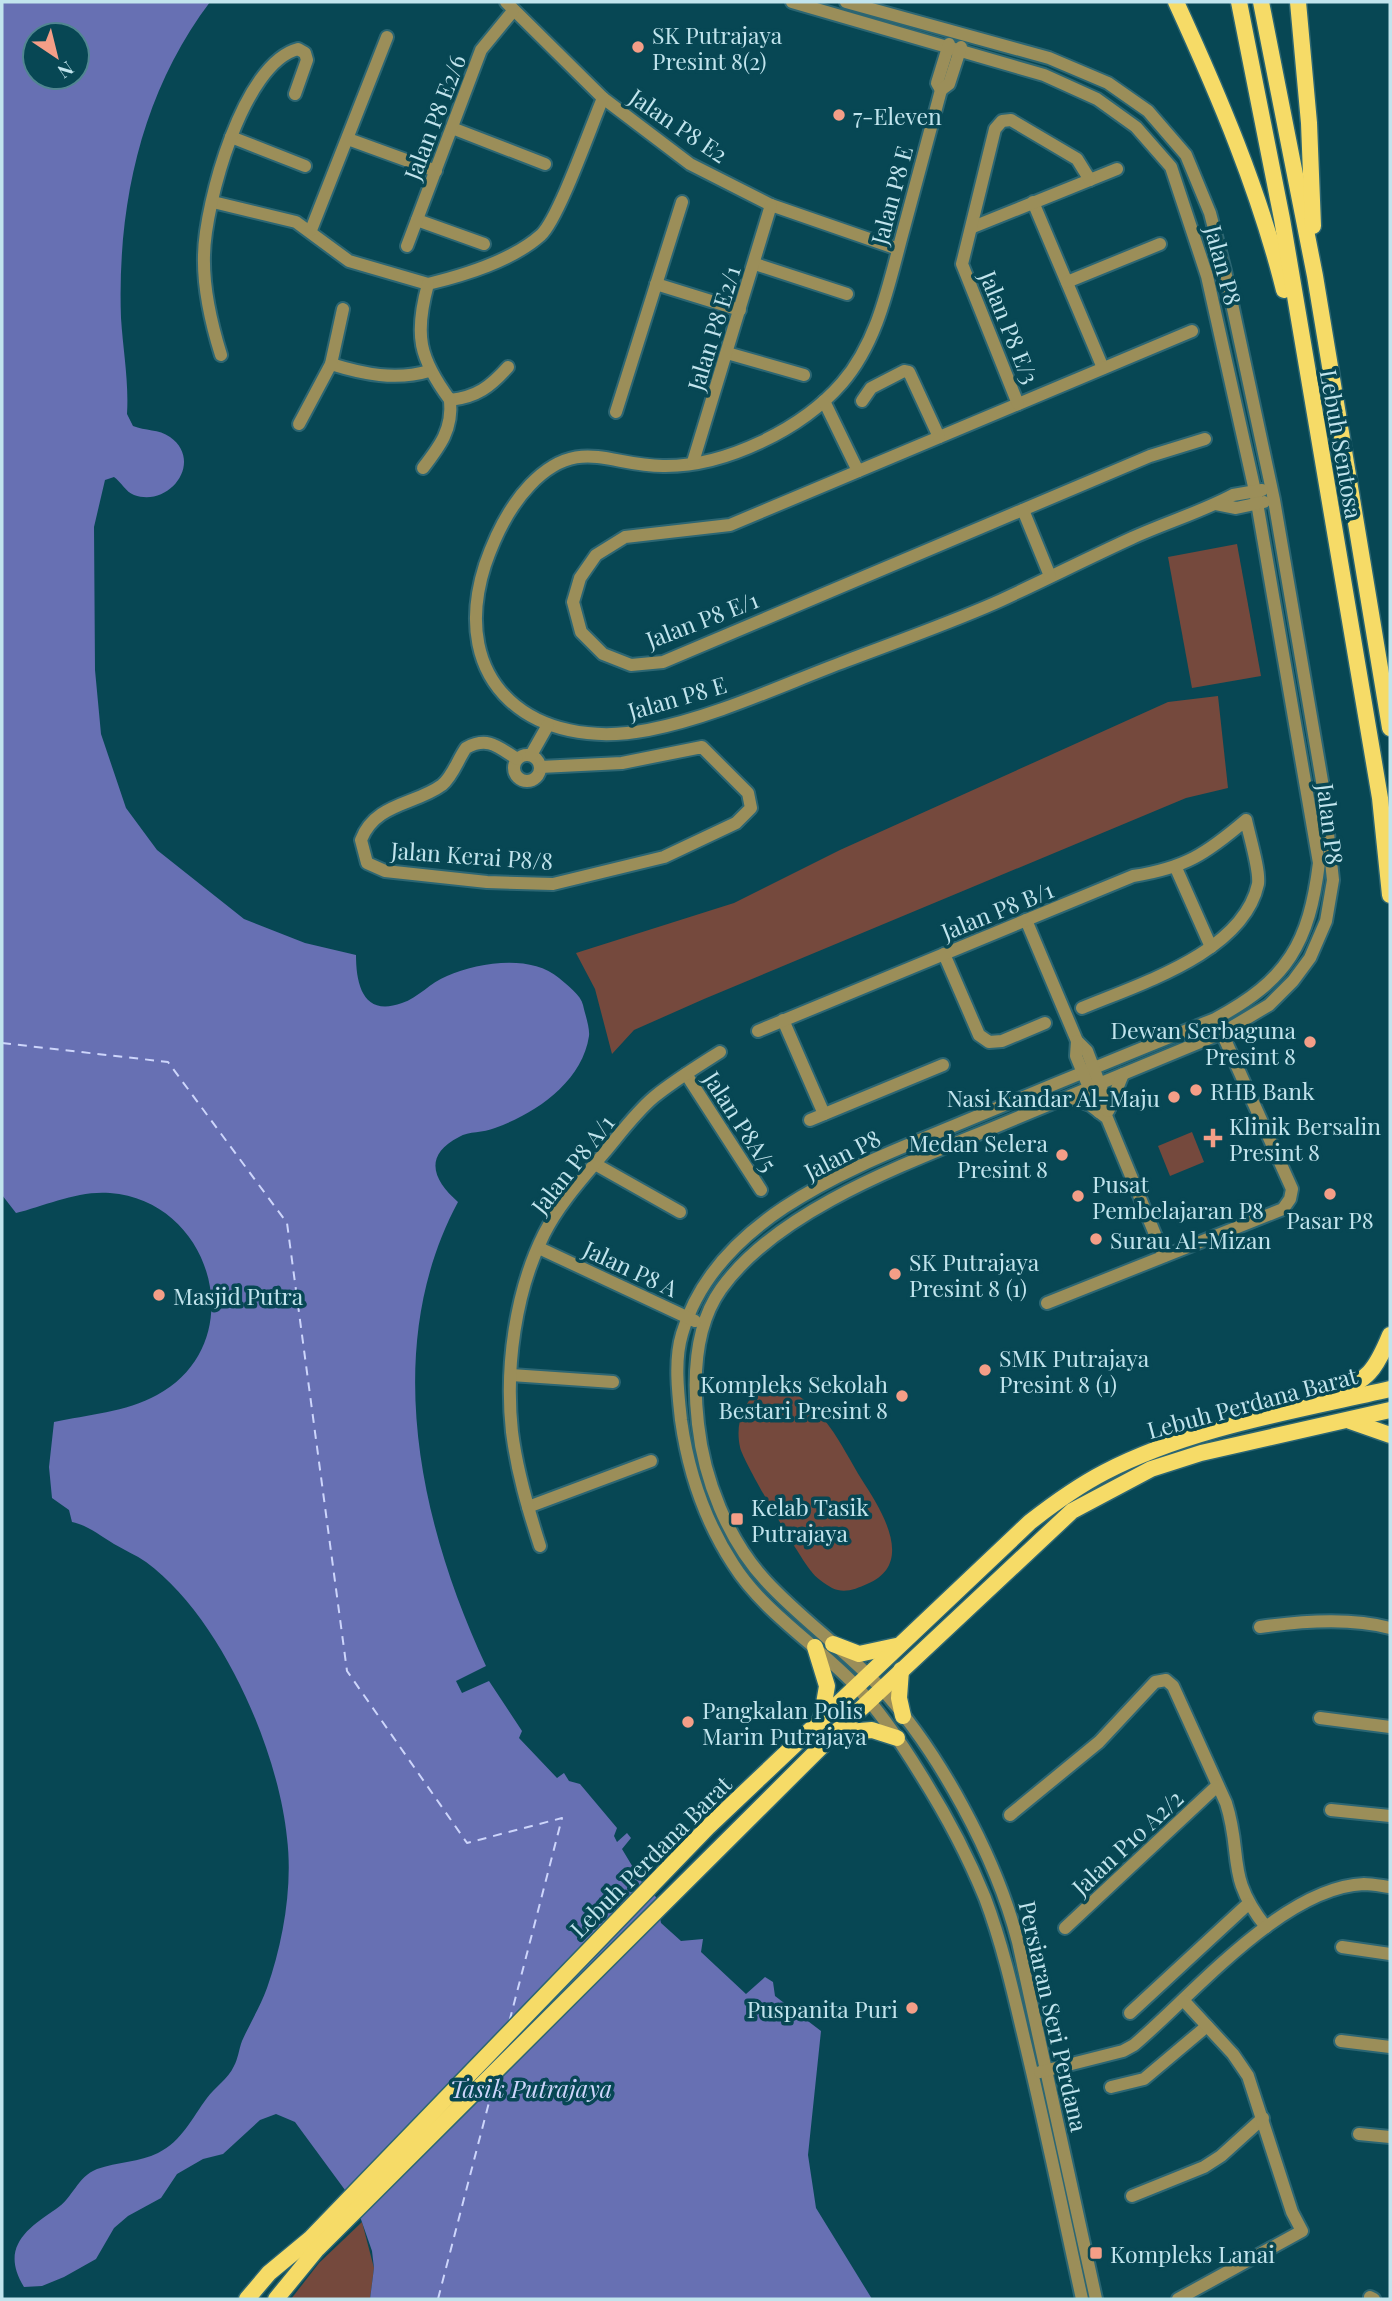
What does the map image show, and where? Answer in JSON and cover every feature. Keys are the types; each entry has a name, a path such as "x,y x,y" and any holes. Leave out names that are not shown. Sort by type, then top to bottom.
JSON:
{"main road":[{"path":"1176,2 1219,95 1269,230 1310,394"},
{"name":"Lebuh Sentosa","path":"1238,2 1282,219 1380,798 1390,895"},
{"name":"Lebuh Sentosa","path":"1261,2 1315,276 1390,728"},
{"path":"1298,2 1309,123 1315,276"},
{"path":"1282,1413 1349,1388 1369,1376 1390,1335"},
{"name":"Lebuh Perdana Barat","path":"278,2299 314,2244 687,1850 995,1553 1062,1497 1105,1471 1150,1453 1282,1413 1390,1389"},
{"name":"Lebuh Perdana Barat","path":"247,2299 269,2273 314,2244 835,1733 1072,1511 1151,1469 1200,1452 1390,1410"},
{"path":"1345,1420 1370,1426 1390,1435"},
{"path":"833,1644 859,1654 898,1646"},
{"path":"815,1647 827,1686 821,1721"},
{"path":"901,1670 899,1698 903,1716"},
{"path":"835,1733 872,1730 897,1738"},
{"path":"236,2299 269,2273"}],"street":[{"name":"Jalan P8","path":"792,2 953,51 1044,75 1097,99 1136,127 1171,167 1207,276 1256,497 1319,863 1314,909 1296,949 1278,975 1243,1004 1215,1019 831,1180 751,1230 725,1255 704,1282 681,1336 678,1369 685,1446 694,1482 719,1541 735,1568 755,1592 815,1647 863,1681 882,1689"},
{"name":"Jalan P8","path":"846,2 1049,58 1108,83 1148,111 1186,155 1210,213 1225,271 1273,494 1323,787 1333,880 1332,900 1310,958 1293,981 1269,1005 1222,1033 839,1194 764,1245 720,1291 705,1325 698,1350 696,1408 708,1477 748,1559 766,1582 833,1644 863,1681 869,1702"},
{"name":"Jalan P8 E2","path":"510,6 603,98 690,164 771,205 898,249"},
{"name":"Jalan P8 E2/6","path":"407,246 481,50 510,6"},
{"name":"Jalan P8 E","path":"958,35 937,83 941,90 898,249 866,351 824,401 791,426 758,443 693,462 663,466 610,457 583,456 548,468 531,484 503,522 490,551 478,590 475,621 477,642 482,662 500,692 523,713 569,732 623,734 662,727 753,696 937,626 1233,495 1256,497 1273,494"},
{"path":"310,230 387,37"},
{"path":"221,355 211,319 204,255 213,202 231,137 241,113 275,59 299,49 305,53 307,60 295,94"},
{"path":"213,202 296,222 349,261 428,284 454,278 518,251 543,234 603,98"},
{"name":"Jalan P8 E/3","path":"1018,404 962,264 995,129 1002,121 1010,120 1077,159 1090,180"},
{"path":"452,128 545,164"},
{"path":"231,137 305,166"},
{"path":"348,139 436,171"},
{"path":"973,226 1117,169"},
{"path":"616,412 682,202"},
{"path":"1033,202 1103,368"},
{"name":"Jalan P8 E2/1","path":"693,462 771,205"},
{"path":"417,220 484,244"},
{"path":"1067,282 1160,244"},
{"path":"755,264 847,294"},
{"path":"423,468 445,438 452,416 450,400 429,371 419,340 421,310 428,284"},
{"path":"656,284 740,310"},
{"path":"299,424 331,364 343,309"},
{"name":"Jalan P8 E/1","path":"1192,331 730,525 625,537 596,555 580,578 573,602 581,632 603,654 631,665 663,662 1150,456 1205,439"},
{"path":"727,353 804,375"},
{"path":"331,364 373,374 410,377 429,371"},
{"path":"450,400 470,398 491,386 508,368"},
{"path":"862,401 870,388 904,371 909,372 939,437"},
{"path":"824,401 858,471"},
{"path":"1023,510 1050,576"},
{"path":"531,755 540,767 536,777 522,780 513,768 517,759 531,755 548,725"},
{"name":"Jalan Kerai P8/8","path":"517,759 486,741 466,748 449,777 440,786 394,806 374,819 361,840 363,858 373,867 398,874 553,884 598,876 664,857 736,823 751,808 748,793 702,747 622,763 540,767"},
{"name":"Jalan P8 B/1","path":"758,1031 1133,876 1176,868 1213,848 1245,820 1258,882 1244,916 1211,947"},
{"path":"1082,1008 1174,969 1211,947 1176,868"},
{"path":"1026,920 1077,1041 1076,1056 1088,1070 1164,1256"},
{"path":"944,954 979,1035 989,1042 1002,1041 1045,1023"},
{"path":"783,1020 824,1114"},
{"path":"1047,1303 1283,1209 1290,1199 1292,1189 1222,1033"},
{"name":"Jalan P8 A/1","path":"540,1546 528,1507 512,1430 511,1376 516,1325 527,1279 544,1234 575,1187 652,1099 720,1052"},
{"path":"810,1120 943,1065"},
{"name":"Jalan P8A/5","path":"686,1074 761,1190"},
{"path":"1105,1113 1123,1074"},
{"path":"1069,1097 1105,1113"},
{"path":"595,1164 680,1212"},
{"name":"Jalan P8 A","path":"539,1248 705,1325"},
{"path":"511,1376 613,1382"},
{"path":"528,1507 651,1461"},
{"path":"1260,1628 1293,1622 1375,1624 1390,1628"},
{"path":"1010,1815 1099,1742 1121,1714 1154,1682 1166,1680 1173,1686 1231,1819 1238,1882 1248,1904 1266,1927"},
{"name":"Persiaran Seri Perdana","path":"882,1689 942,1770 1001,1887 1018,1942 1096,2299"},
{"name":"Persiaran Seri Perdana","path":"869,1702 897,1738 928,1787 984,1897 1006,1967 1032,2073 1082,2299"},
{"path":"1320,1718 1390,1727"},
{"name":"Jalan P10 A2/2","path":"1065,1928 1217,1786"},
{"path":"1331,1810 1390,1816"},
{"path":"1032,2073 1123,2051 1134,2045 1266,1927 1317,1896 1363,1884 1390,1887"},
{"path":"1130,2013 1248,1904"},
{"path":"1342,1947 1390,1954"},
{"path":"1178,2299 1302,2231 1292,2212 1248,2076 1184,2001"},
{"path":"1111,2087 1144,2079 1207,2026"},
{"path":"1341,2041 1390,2046"},
{"path":"1132,2196 1204,2167 1221,2156 1263,2118"},
{"path":"1359,2134 1390,2137"}],"shaded area":[{"path":"1237,544 1261,676 1192,688 1168,557"},
{"path":"1218,696 1228,788 1186,798 704,999 634,1030 612,1054 595,989 576,953 734,903 840,850 1168,702"},
{"path":"1192,1132 1204,1162 1170,1176 1158,1146"},
{"path":"780,1387 808,1403 829,1426 885,1520 892,1550 890,1563 882,1575 859,1588 836,1590 813,1573 772,1509 743,1456 739,1430 744,1408 758,1389"},
{"path":"362,2222 374,2268 370,2299 291,2299 319,2263"}],"water":[{"name":"Tasik Putrajaya","path":"2,2 210,2 186,37 166,74 150,112 129,193 121,276 127,414 133,426 170,437 180,447 184,458 178,480 160,495 134,495 114,477 105,480 94,527 95,670 101,734 126,808 157,850 244,919 305,943 356,955 361,988 371,1002 379,1006 402,1003 447,976 474,967 504,963 520,963 547,970 570,987 582,1001 589,1036 585,1053 566,1082 540,1105 510,1122 490,1130 467,1134 447,1144 436,1160 438,1177 458,1202 434,1258 420,1316 415,1375 418,1436 428,1495 443,1554 463,1612 486,1666 456,1681 462,1693 489,1681 522,1731 519,1738 557,1778 564,1773 569,1781 580,1784 617,1828 614,1836 617,1842 627,1833 631,1838 622,1849 643,1884 656,1897 661,1923 681,1941 703,1939 701,1952 746,1994 765,1977 773,1982 775,1996 821,2031 808,2155 816,2208 872,2299 370,2299 374,2268 372,2251 356,2205 295,2122 276,2114 260,2120 223,2154 203,2159 177,2174 161,2198 128,2216 114,2228 96,2259 42,2286 24,2287 15,2261 16,2250 26,2232 62,2204 90,2173 151,2156 174,2142 231,2071 267,1988 278,1952 288,1895 289,1856 272,1764 241,1686 221,1649 198,1615 173,1586 142,1559 89,1528 72,1522 69,1510 52,1498 49,1467 54,1422 119,1409 157,1395 187,1372 204,1343 211,1311 208,1278 196,1247 175,1221 146,1202 110,1193 74,1196 16,1213 2,1195"}],"ferry route":[{"path":"2,1043 168,1062 287,1223 347,1671 467,1843 562,1818 509,2023"},
{"path":"438,2299 494,2083"}],"place":[{"name":"SK Putrajaya Presint 8(2)","path":"638,47"},
{"name":"7-Eleven","path":"839,115"},
{"name":"Dewan Serbaguna Presint 8","path":"1310,1042"},
{"name":"RHB Bank","path":"1196,1090"},
{"name":"Nasi Kandar Al-Maju","path":"1174,1097"},
{"name":"Klinik Bersalin Presint 8","path":"1213,1138"},
{"name":"Medan Selera Presint 8","path":"1062,1155"},
{"name":"Pasar P8","path":"1330,1194"},
{"name":"Pusat Pembelajaran P8","path":"1078,1196"},
{"name":"Surau Al-Mizan","path":"1096,1239"},
{"name":"SK Putrajaya Presint 8 (1)","path":"895,1274"},
{"name":"Masjid Putra","path":"159,1295"},
{"name":"SMK Putrajaya Presint 8 (1)","path":"985,1370"},
{"name":"Kompleks Sekolah Bestari Presint 8","path":"902,1396"},
{"name":"Kelab Tasik Putrajaya","path":"737,1519"},
{"name":"Pangkalan Polis Marin Putrajaya","path":"688,1722"},
{"name":"Puspanita Puri","path":"912,2008"},
{"name":"Kompleks Lanai","path":"1096,2253"}]}
